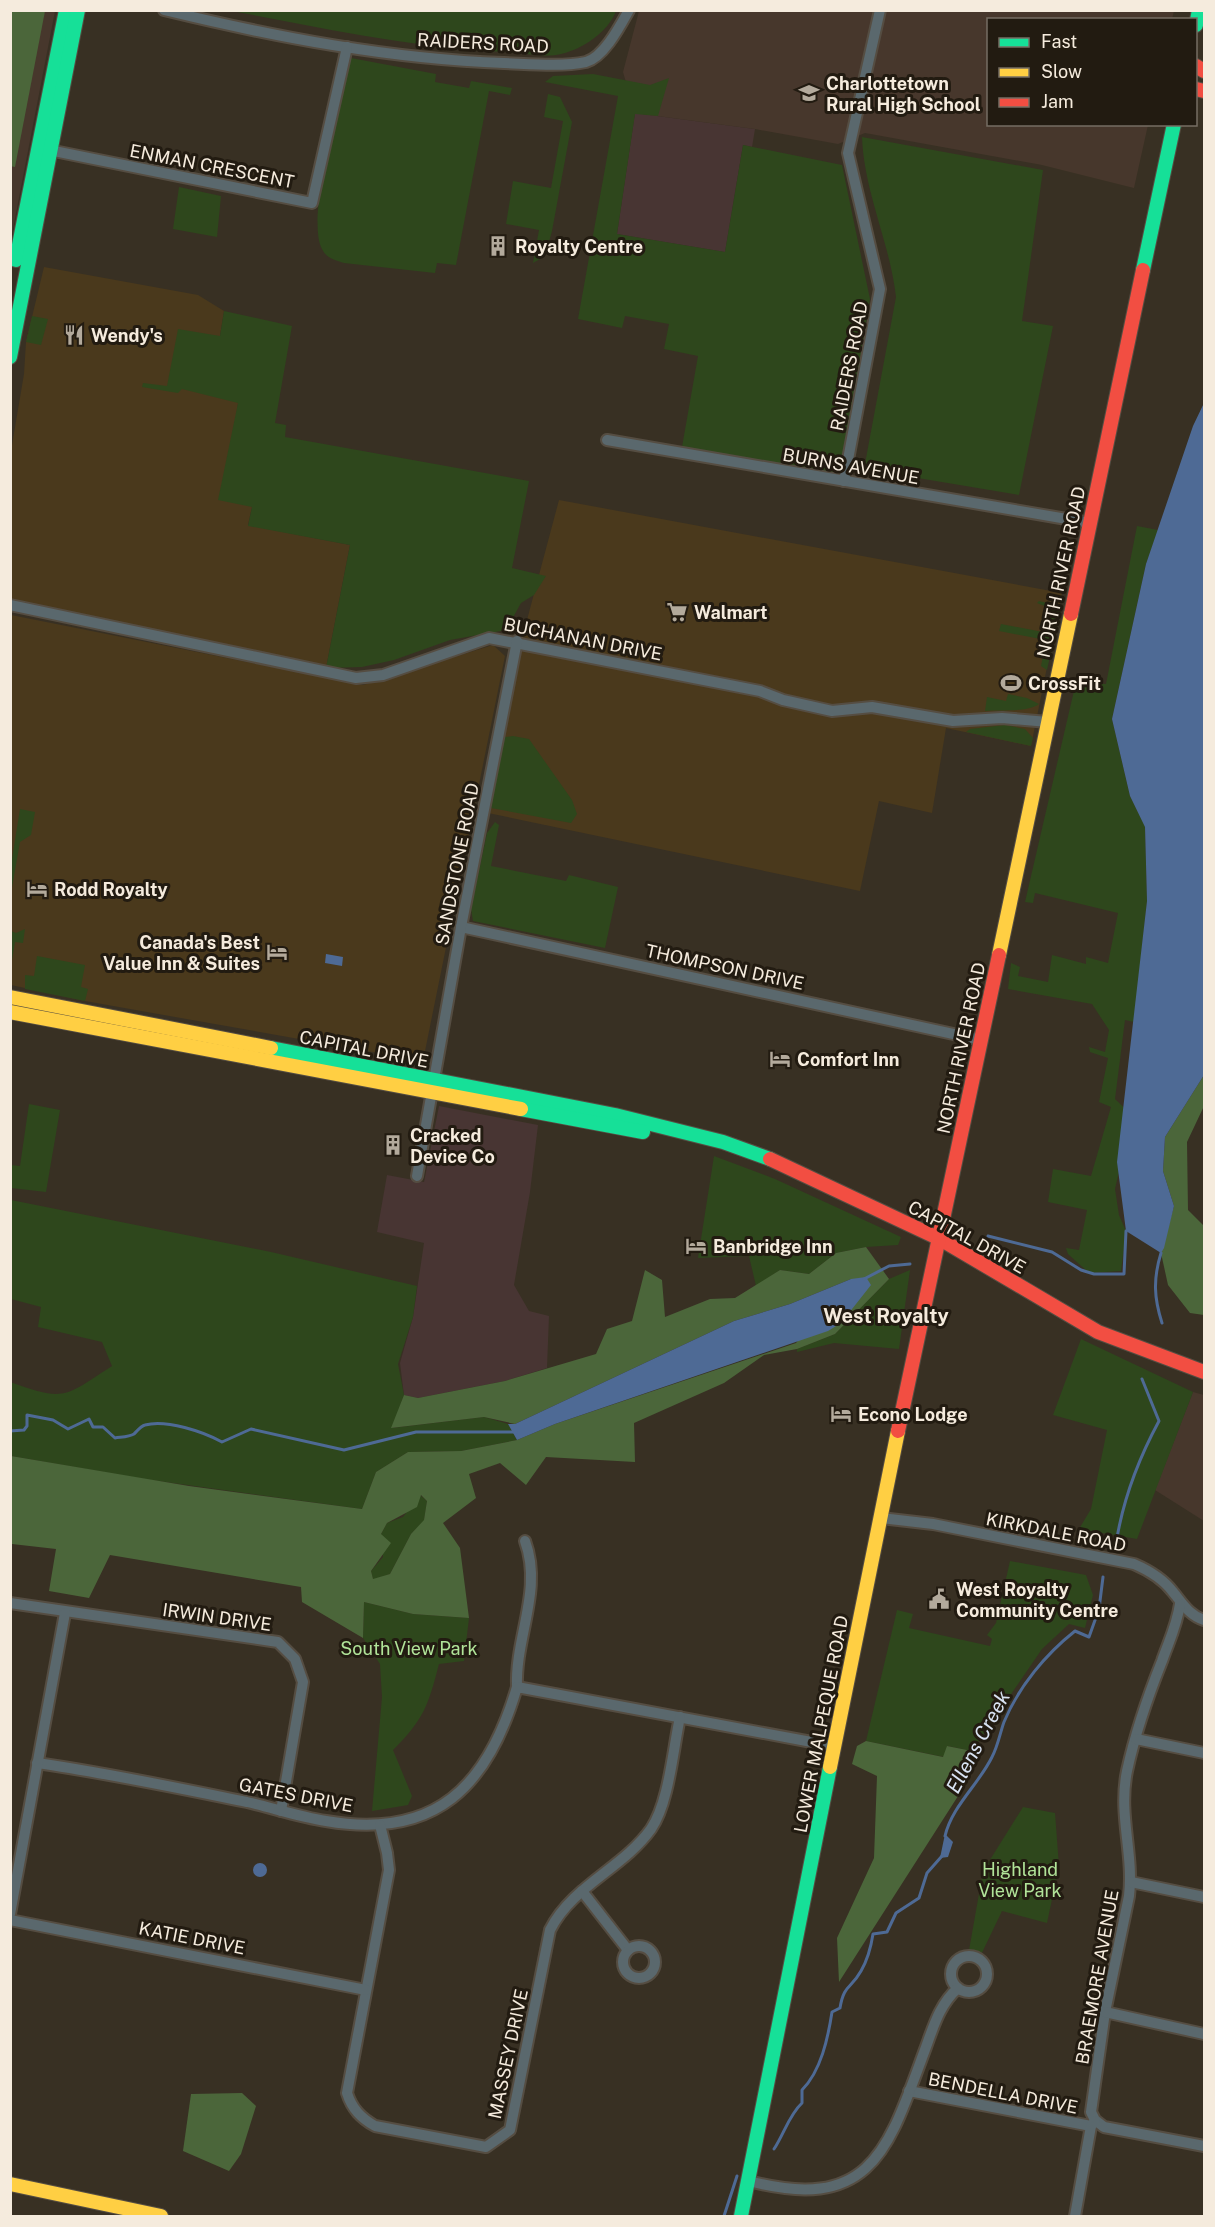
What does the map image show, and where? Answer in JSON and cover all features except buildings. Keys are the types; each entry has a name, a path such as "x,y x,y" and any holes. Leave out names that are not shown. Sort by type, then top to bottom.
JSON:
{"main road":[{"path":"10,292 66,10"},
{"path":"10,357 78,10"},
{"name":"NORTH RIVER ROAD","path":"940,1239 1174,126"},
{"name":"CAPITAL DRIVE","path":"10,997 640,1132 710,1139 781,1163 940,1239 1098,1332 1204,1372"},
{"name":"CAPITAL DRIVE","path":"10,1012 431,1087"},
{"name":"LOWER MALPEQUE ROAD","path":"741,2217 834,1746 940,1239"},
{"path":"10,2171 47,2190"},
{"path":"10,2184 47,2190 161,2217"}],"street":[{"path":"164,10 346,47"},
{"name":"RAIDERS ROAD","path":"346,47 447,61 539,64 588,62 612,40 629,10"},
{"name":"RAIDERS ROAD","path":"844,481 880,289 848,153 880,10"},
{"name":"ENMAN CRESCENT","path":"49,150 312,203 346,47"},
{"name":"BURNS AVENUE","path":"607,440 1090,523"},
{"name":"BUCHANAN DRIVE","path":"10,605 356,678 383,675 489,638 517,641 760,691 779,699 832,711 872,707 953,721 1002,718 1048,722"},
{"name":"SANDSTONE ROAD","path":"417,1176 431,1087 517,641"},
{"name":"THOMPSON DRIVE","path":"461,927 981,1040"},
{"name":"KIRKDALE ROAD","path":"881,1518 933,1524 1134,1564 1169,1588 1180,1604 1204,1620"},
{"name":"GATES DRIVE","path":"37,1763 327,1821 380,1825 412,1819 436,1808 468,1786 494,1749 517,1687 522,1638 532,1595 532,1574 525,1541"},
{"name":"IRWIN DRIVE","path":"10,1603 65,1613 278,1642 295,1659 303,1682 282,1811"},
{"name":"BRAEMORE AVENUE","path":"1075,2217 1093,2123 1091,2102 1106,2012 1131,1881 1122,1802 1136,1739 1177,1625 1180,1604"},
{"path":"10,1914 65,1613"},
{"path":"517,1687 834,1746"},
{"name":"MASSEY DRIVE","path":"380,1825 387,1853 388,1870 347,2093 351,2104 363,2119 375,2126 486,2147 510,2130 550,1930 566,1905 641,1841 652,1827 660,1813 680,1717"},
{"path":"1136,1739 1204,1753"},
{"path":"1131,1881 1204,1897"},
{"path":"582,1891 628,1950"},
{"name":"KATIE DRIVE","path":"10,1920 366,1990"},
{"path":"749,2181 781,2190 804,2191 829,2188 854,2177 876,2160 893,2133 941,2008 958,1988"},
{"path":"1106,2012 1204,2034"},
{"name":"BENDELLA DRIVE","path":"909,2091 1093,2123 1204,2146"}],"shaded area":[{"path":"11,11 55,11 11,239"},
{"name":"Charlottetown Rural High School","path":"639,11 1174,11 1172,18 987,18 987,126 1148,126 1134,188 1042,165 865,133 838,144 755,129 635,113 623,72"},
{"path":"635,113 755,129 752,147 743,145 725,252 617,234"},
{"path":"44,267 198,295 224,311 220,336 238,403 236,418 252,507 248,525 350,545 326,668 11,599 11,451 24,374 26,342"},
{"path":"559,500 1062,593 1031,746 946,728 932,813 879,801 860,891 488,813 519,650"},
{"path":"11,615 363,685 493,645 505,656 423,1061 85,1001 11,985"},
{"path":"439,1106 538,1125 530,1192 514,1285 529,1311 549,1316 547,1368 505,1381 418,1398 404,1395 400,1363 413,1317 424,1243 377,1232 387,1175 424,1182"},
{"path":"1193,1392 1204,1395 1204,1521 1155,1490"}],"green space":[{"path":"616,10 601,33 586,44 569,52 548,56 403,42 232,11"},
{"path":"10,11 45,11 15,167 10,166"},
{"path":"351,58 436,74 435,82 469,88 471,81 512,88 510,95 489,91 456,265 437,263 435,273 344,263 328,257 322,249 318,233 321,185"},
{"path":"593,74 650,85 669,78 658,116 635,114 617,234 725,252 743,145 842,165 870,299 843,457 835,473 682,447 698,356 664,349 669,324 625,316 622,328 578,319 618,96 545,82 553,76"},
{"path":"548,94 560,97 572,122 552,231 547,249 540,259 533,263 539,230 506,224 513,181 551,188 563,121 544,117"},
{"path":"862,137 1043,170 1022,321 1053,326 1019,495 864,469 896,297 893,277 867,178"},
{"path":"179,187 221,196 217,237 173,229"},
{"path":"224,311 292,326 275,423 286,425 285,437 529,481 512,568 546,576 534,595 521,603 506,630 450,640 394,660 362,667 326,668 350,545 248,526 252,507 218,500 238,403 182,389 178,393 142,387 143,383 167,386 178,329 220,336"},
{"path":"32,316 48,319 41,345 26,342"},
{"path":"1137,526 1158,530 1146,564 1112,719 1130,796 1145,826 1147,901 1134,1022 1125,1020 1115,1099 1132,1115 1115,1189 1119,1215 1126,1231 1121,1271 1089,1273 1068,1254 1066,1248 1079,1250 1087,1210 1048,1202 1053,1169 1091,1176 1111,1107 1099,1102 1108,1058 1090,1052 1089,1047 1105,1052 1109,1030 1092,1004 1008,989 1011,963 1020,967 1018,976 1048,982 1052,955 1086,964 1086,957 1108,963 1118,913 1035,893 1033,903 1025,902 1076,682 1106,684"},
{"path":"1039,601 1051,604 1060,611 1047,670 1041,666 1046,640 999,631 1001,624 1048,633 1052,609 1037,603"},
{"path":"1008,694 1027,698 1039,704 1021,710 985,711 987,697 1006,701"},
{"path":"1005,725 1025,729 1033,738 1031,746 966,732 970,729"},
{"path":"505,737 529,739 572,800 577,814 571,823 491,808 502,741"},
{"path":"20,809 35,812 31,835 20,842 11,893 11,865"},
{"path":"495,822 499,825 491,866 566,881 569,875 618,887 605,948 473,921 471,909 487,833"},
{"path":"25,929 23,943 15,942 11,966 11,931 16,933"},
{"path":"37,956 85,965 81,987 88,989 85,1001 25,989 25,975 34,976"},
{"path":"1204,1075 1204,1106 1187,1142 1188,1210 1204,1226 1204,1315 1190,1313 1168,1285 1161,1253 1174,1206 1163,1171 1165,1137"},
{"path":"29,1104 60,1110 46,1192 11,1188 11,1165 20,1166"},
{"path":"714,1156 775,1179 901,1237 898,1245 866,1247 836,1253 809,1274 780,1270 756,1286 749,1256 698,1258"},
{"path":"11,1200 271,1252 417,1286 413,1317 398,1364 404,1395 392,1428 484,1417 508,1424 517,1440 461,1451 408,1452 376,1472 362,1509 144,1479 11,1456 10,1382 43,1392 64,1393 84,1384 112,1366 102,1342 38,1327 41,1307 11,1299"},
{"path":"866,1247 889,1279 835,1334 797,1349 764,1355 724,1383 634,1423 635,1462 546,1457 526,1485 500,1463 469,1474 476,1498 443,1523 460,1548 469,1618 413,1614 364,1602 363,1638 302,1602 301,1587 110,1555 89,1598 49,1591 56,1549 12,1544 11,1559 11,1456 189,1486 362,1509 376,1472 408,1452 461,1451 517,1440 555,1424 796,1343 851,1279 790,1304 734,1321 515,1424 484,1417 391,1428 404,1395 418,1398 505,1381 596,1354 607,1329 632,1321 645,1270 662,1280 665,1317 710,1299 735,1298 780,1270 809,1274 836,1253","holes":["421,1495 427,1501 424,1520 411,1534 390,1574 373,1579 371,1571 391,1543 381,1534 387,1523 417,1507"]},
{"path":"910,1270 899,1349 834,1343 797,1352 797,1349 835,1334 889,1279"},
{"path":"1081,1339 1193,1392 1137,1539 1079,1529 1091,1509 1107,1430 1053,1415"},
{"path":"420,1495 427,1501 424,1521 411,1534 390,1574 373,1580 371,1571 383,1557 381,1534 387,1523 403,1517"},
{"path":"1010,1561 1086,1575 1093,1595 1085,1628 1069,1624 1042,1649 972,1751 948,1746 944,1757 866,1741 897,1610 913,1614 909,1628 990,1646 992,1639 987,1635 996,1623"},
{"name":"South View Park","path":"364,1602 413,1614 469,1618 464,1661 439,1664 424,1711 412,1729 393,1750 412,1796 408,1805 372,1811 382,1697 380,1664 363,1638"},
{"path":"866,1741 943,1757 947,1746 972,1751 967,1782 839,1982 837,1938 874,1858 877,1776 852,1764 857,1746"},
{"name":"Highland View Park","path":"1023,1807 1055,1813 1059,1866 1047,1923 1002,1911 979,1959 968,1956 983,1871"},
{"path":"242,2093 256,2106 241,2154 229,2171 183,2151 191,2094"}],"water":[{"path":"1204,403 1204,1075 1165,1137 1163,1171 1174,1206 1161,1253 1126,1231 1117,1162 1147,901 1145,827 1130,796 1112,719 1146,564 1193,426"},
{"path":"326,954 343,957 342,966 325,963"},
{"path":"866,1277 871,1285 841,1323 828,1331 555,1424 517,1440 508,1424 515,1424 734,1321 790,1304 851,1279"},
{"path":"945,1834 953,1842 948,1857 940,1858"},
{"path":"257,1863 263,1863 267,1870 263,1877 257,1877 253,1873 253,1867"}],"waterway":[{"path":"988,1236 1052,1252 1081,1270 1094,1274 1124,1274 1126,1231"},
{"name":"Ellens Creek","path":"1161,1253 1156,1288 1157,1305 1162,1323"},
{"path":"864,1279 889,1266 910,1264"},
{"name":"Ellens Creek","path":"1117,1538 1133,1478 1159,1421 1142,1379"},
{"path":"10,1431 24,1430 27,1426 27,1415 53,1420 68,1429 89,1419 93,1427 103,1427 115,1438 132,1435 145,1425 163,1424 205,1434 222,1442 251,1429 344,1450 416,1432 516,1432"},
{"name":"Ellens Creek","path":"945,1836 953,1815 987,1767 1004,1722 1025,1683 1044,1660 1075,1631 1089,1637 1099,1609 1103,1577"},
{"name":"Ellens Creek","path":"774,2149 802,2103 802,2090 809,2082 823,2054 832,2012 840,2008 846,1990 863,1966 869,1953 873,1934 887,1932 896,1913 919,1898 927,1873 942,1856"},
{"name":"Ellens Creek","path":"724,2216 737,2176"}],"traffic: fast":[{"path":"16,260 66,10"},
{"path":"10,357 78,10"},
{"path":"1197,20 1199,10"},
{"path":"1143,270 1174,126"},
{"path":"271,1048 615,1115 723,1142 770,1159"},
{"path":"521,1109 643,1132"},
{"path":"741,2216 830,1767"}],"traffic: slow":[{"path":"999,955 1071,614"},
{"path":"10,997 271,1048"},
{"path":"10,1012 521,1109"},
{"path":"830,1767 898,1431"},
{"path":"10,2184 161,2216"}],"traffic: jam":[{"path":"1197,67 1204,71"},
{"path":"1197,89 1204,91"},
{"path":"1071,614 1143,270"},
{"path":"898,1431 999,955"},
{"path":"770,1159 940,1239 1098,1332 1204,1372"}],"place":[{"name":"Charlottetown Rural High School","path":"809,93"},
{"name":"Royalty Centre","path":"498,246"},
{"name":"Wendy's","path":"74,335"},
{"name":"Walmart","path":"677,612"},
{"name":"CrossFit","path":"1011,683"},
{"name":"Rodd Royalty","path":"37,889"},
{"name":"Canada's Best Value Inn & Suites","path":"277,952"},
{"name":"Comfort Inn","path":"780,1059"},
{"name":"Cracked Device Co","path":"393,1145"},
{"name":"Banbridge Inn","path":"696,1246"},
{"name":"Econo Lodge","path":"841,1414"},
{"name":"West Royalty Community Centre","path":"939,1599"}],"district":[{"name":"West Royalty","path":"886,1316"}]}
